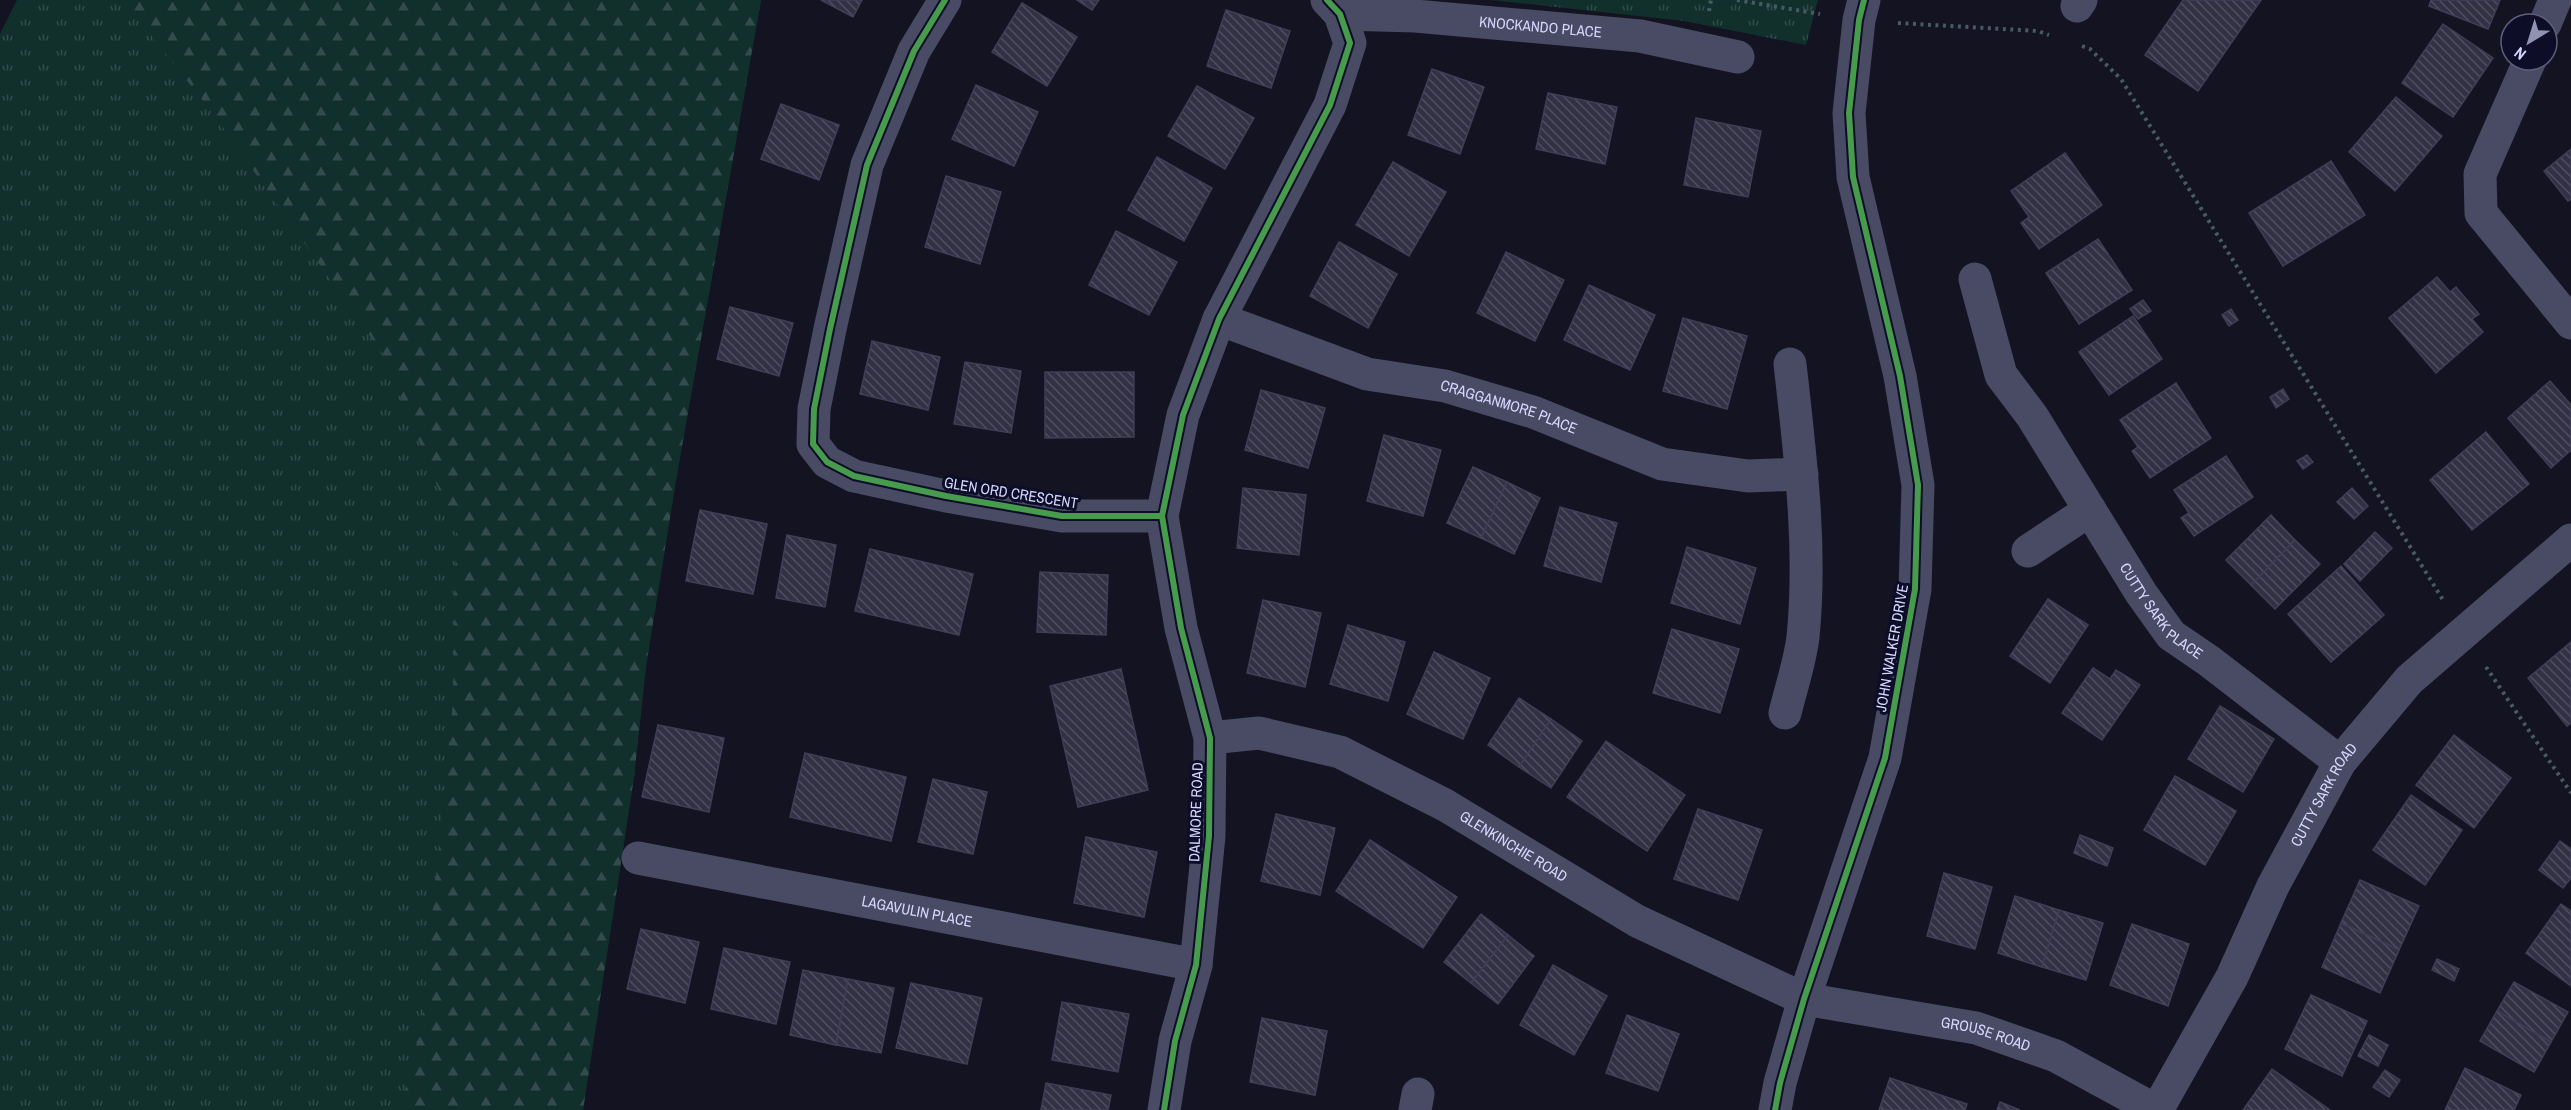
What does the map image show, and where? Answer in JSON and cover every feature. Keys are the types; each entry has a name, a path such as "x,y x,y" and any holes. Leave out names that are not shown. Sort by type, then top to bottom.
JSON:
{"street":[{"name":"GLEN ORD CRESCENT","path":"945,0 914,51 867,165 814,410 813,444 826,462 854,476 946,496 1062,516 1162,516"},
{"path":"1162,516 1183,415 1219,319 1330,105 1350,43 1334,7"},
{"name":"KNOCKANDO PLACE","path":"1334,7 1640,36 1738,57"},
{"name":"JOHN WALKER DRIVE","path":"1775,1110 1780,1083 1804,999 1885,758 1915,589 1918,485 1900,376 1853,177 1849,113 1861,10"},
{"path":"2525,72 2480,174 2481,213 2571,323"},
{"name":"CUTTY SARK PLACE","path":"1975,279 2001,375 2032,416 2141,593 2171,635 2209,661 2340,762"},
{"name":"CRAGGANMORE PLACE","path":"1219,319 1367,374 1445,386 1533,412 1662,464 1748,476 1802,474"},
{"path":"1785,713 1803,639 1806,573 1802,474 1790,364"},
{"path":"2028,551 2090,510"},
{"name":"DALMORE ROAD","path":"1162,516 1181,628 1210,738 1209,836 1196,964 1175,1041 1164,1110"},
{"name":"CUTTY SARK ROAD","path":"2156,1110 2232,977 2272,886 2340,762 2409,680 2571,540"},
{"name":"GLENKINCHIE ROAD","path":"1210,738 1259,733 1340,752 1445,805 1637,921 1804,999"},
{"name":"LAGAVULIN PLACE","path":"638,858 1196,964"},
{"name":"GROUSE ROAD","path":"1804,999 1976,1028 2056,1056 2156,1110"}],"path":[{"path":"1737,0 1861,10 2038,31 2059,38"},
{"path":"2079,45 2090,49 2121,79 2463,633 2571,793"}],"green space":[{"path":"17,0 761,0 677,474 646,666 634,777 583,1110 0,1110 0,34"},
{"path":"123,0 761,0 677,474 646,666 634,777 583,1110 400,1110 422,1022 453,701 456,531 382,353 215,116"},
{"path":"1491,0 1818,0 1806,45 1684,21"}],"building":[{"path":"821,0 862,0 853,17"},
{"path":"1077,0 1099,0 1092,10"},
{"path":"2183,0 2261,0 2198,91 2145,55"},
{"path":"2431,0 2500,0 2488,29 2429,6"},
{"path":"1022,3 1077,37 1047,86 992,52"},
{"path":"1226,10 1290,31 1271,88 1207,66"},
{"path":"2443,24 2493,58 2453,117 2402,83"},
{"path":"1432,69 1484,87 1460,154 1408,135"},
{"path":"976,85 1038,112 1014,166 952,139"},
{"path":"1197,86 1254,118 1225,169 1168,136"},
{"path":"1548,93 1617,107 1605,164 1536,149"},
{"path":"2396,97 2442,136 2395,191 2349,152"},
{"path":"781,104 839,125 819,180 761,159"},
{"path":"1696,118 1761,131 1748,197 1684,185"},
{"path":"2571,149 2571,199 2568,201 2544,171"},
{"path":"2065,153 2102,205 2039,249 2021,223 2029,217 2011,191"},
{"path":"1157,157 1212,188 1184,241 1128,210"},
{"path":"2331,161 2365,215 2283,266 2249,213"},
{"path":"1393,162 1446,192 1409,256 1356,225"},
{"path":"946,176 1001,192 980,264 925,247"},
{"path":"1116,231 1177,262 1149,315 1089,285"},
{"path":"2098,239 2132,290 2079,324 2046,273"},
{"path":"1339,242 1397,274 1368,328 1310,296"},
{"path":"1506,252 1564,280 1535,341 1477,313"},
{"path":"2437,277 2450,292 2456,287 2479,314 2472,319 2483,332 2436,373 2389,318"},
{"path":"1589,285 1655,315 1630,370 1564,340"},
{"path":"2143,300 2151,311 2138,319 2130,309"},
{"path":"730,307 793,323 779,376 717,359"},
{"path":"2231,309 2238,320 2229,326 2222,315"},
{"path":"2133,316 2162,359 2109,395 2079,352"},
{"path":"1683,318 1747,336 1727,409 1663,391"},
{"path":"872,341 940,357 928,410 860,394"},
{"path":"965,362 1021,371 1011,433 954,424"},
{"path":"1045,372 1134,372 1134,437 1045,438"},
{"path":"2550,381 2571,405 2571,450 2551,468 2508,418"},
{"path":"2176,383 2211,438 2150,478 2132,451 2138,447 2120,420"},
{"path":"2283,389 2289,399 2276,408 2270,397"},
{"path":"1261,390 1325,408 1308,468 1245,450"},
{"path":"2486,432 2529,484 2472,530 2430,480"},
{"path":"1384,435 1441,450 1423,516 1367,501"},
{"path":"2307,455 2313,462 2303,469 2297,461"},
{"path":"2226,456 2253,497 2194,536 2181,518 2189,513 2174,490"},
{"path":"1473,467 1507,482 1481,538 1447,523"},
{"path":"1507,482 1540,498 1514,554 1481,538"},
{"path":"1243,488 1306,495 1299,555 1237,548"},
{"path":"2352,488 2368,506 2354,519 2337,502"},
{"path":"1560,507 1617,523 1601,582 1544,566"},
{"path":"700,510 767,524 753,594 686,581"},
{"path":"2271,515 2295,540 2251,585 2226,560"},
{"path":"2375,532 2392,548 2360,581 2344,564"},
{"path":"787,535 836,545 825,607 776,598"},
{"path":"2295,540 2320,564 2275,609 2251,585"},
{"path":"1687,547 1756,568 1740,624 1671,603"},
{"path":"870,549 973,574 959,635 855,611"},
{"path":"2341,566 2384,615 2331,662 2288,614"},
{"path":"1040,572 1108,575 1106,635 1037,632"},
{"path":"2048,599 2088,625 2050,683 2010,656"},
{"path":"1263,600 1321,613 1305,687 1247,673"},
{"path":"1348,625 1405,642 1388,701 1330,684"},
{"path":"1672,629 1739,649 1720,713 1653,693"},
{"path":"2571,642 2571,723 2567,726 2528,678"},
{"path":"1434,652 1490,678 1463,739 1407,714"},
{"path":"2093,668 2110,679 2116,670 2140,685 2102,740 2062,713"},
{"path":"1121,669 1148,790 1078,807 1050,686"},
{"path":"1519,698 1551,719 1519,767 1488,745"},
{"path":"2220,706 2274,739 2243,792 2188,759"},
{"path":"1551,719 1582,741 1551,788 1519,767"},
{"path":"658,725 724,738 709,812 642,797"},
{"path":"2454,735 2511,778 2474,828 2416,785"},
{"path":"1606,741 1685,795 1647,851 1567,797"},
{"path":"805,753 906,777 891,841 790,817"},
{"path":"2175,776 2236,811 2205,865 2144,830"},
{"path":"933,779 987,792 973,854 918,842"},
{"path":"2411,795 2462,830 2425,885 2373,850"},
{"path":"1698,809 1762,830 1738,900 1674,879"},
{"path":"1276,814 1335,828 1320,895 1261,881"},
{"path":"2080,835 2113,848 2107,866 2074,853"},
{"path":"1086,837 1157,852 1144,917 1074,903"},
{"path":"1370,840 1457,897 1423,948 1336,891"},
{"path":"2560,841 2571,849 2571,878 2563,888 2539,870"},
{"path":"1944,873 1992,887 1975,949 1927,936"},
{"path":"2360,880 2419,906 2399,950 2341,923"},
{"path":"2015,896 2059,910 2042,967 1998,953"},
{"path":"2561,904 2571,911 2571,986 2526,953"},
{"path":"2059,910 2103,923 2086,980 2042,967"},
{"path":"1481,914 1508,935 1471,983 1444,962"},
{"path":"2341,923 2399,950 2380,993 2322,967"},
{"path":"2132,924 2189,944 2168,1006 2110,985"},
{"path":"641,929 699,942 685,1003 627,989"},
{"path":"1508,935 1534,956 1498,1004 1471,983"},
{"path":"724,948 790,962 776,1024 711,1009"},
{"path":"2437,959 2459,969 2454,981 2432,970"},
{"path":"1553,965 1607,996 1574,1055 1520,1025"},
{"path":"803,970 848,979 836,1045 790,1035"},
{"path":"848,979 894,988 881,1053 836,1045"},
{"path":"2514,982 2568,1012 2551,1042 2497,1011"},
{"path":"911,983 982,998 967,1064 896,1048"},
{"path":"2311,995 2367,1021 2342,1076 2285,1049"},
{"path":"1062,1002 1129,1014 1118,1072 1052,1060"},
{"path":"2497,1011 2551,1042 2534,1072 2480,1041"},
{"path":"1627,1015 1679,1034 1658,1091 1606,1073"},
{"path":"1262,1018 1327,1031 1315,1095 1250,1082"},
{"path":"2369,1035 2388,1045 2378,1066 2358,1056"},
{"path":"2465,1068 2521,1095 2514,1110 2445,1110"},
{"path":"2272,1069 2330,1110 2243,1110"},
{"path":"2385,1070 2400,1080 2389,1097 2373,1087"},
{"path":"1890,1078 1967,1104 1965,1110 1879,1110"},
{"path":"1046,1083 1111,1095 1108,1110 1041,1110"},
{"path":"2000,1102 2020,1110 1997,1110"}],"cycle path":[{"path":"945,0 914,51 867,165 814,409 813,444 827,462 854,476 946,496 1062,516 1162,516"},
{"path":"1164,1110 1175,1041 1196,965 1209,836 1210,738 1181,628 1162,516 1183,415 1219,319 1330,105 1350,43 1340,14 1327,0"},
{"path":"1775,1110 1780,1083 1804,999 1885,758 1915,589 1918,485 1900,376 1853,177 1849,113 1859,20 1864,0"}]}
